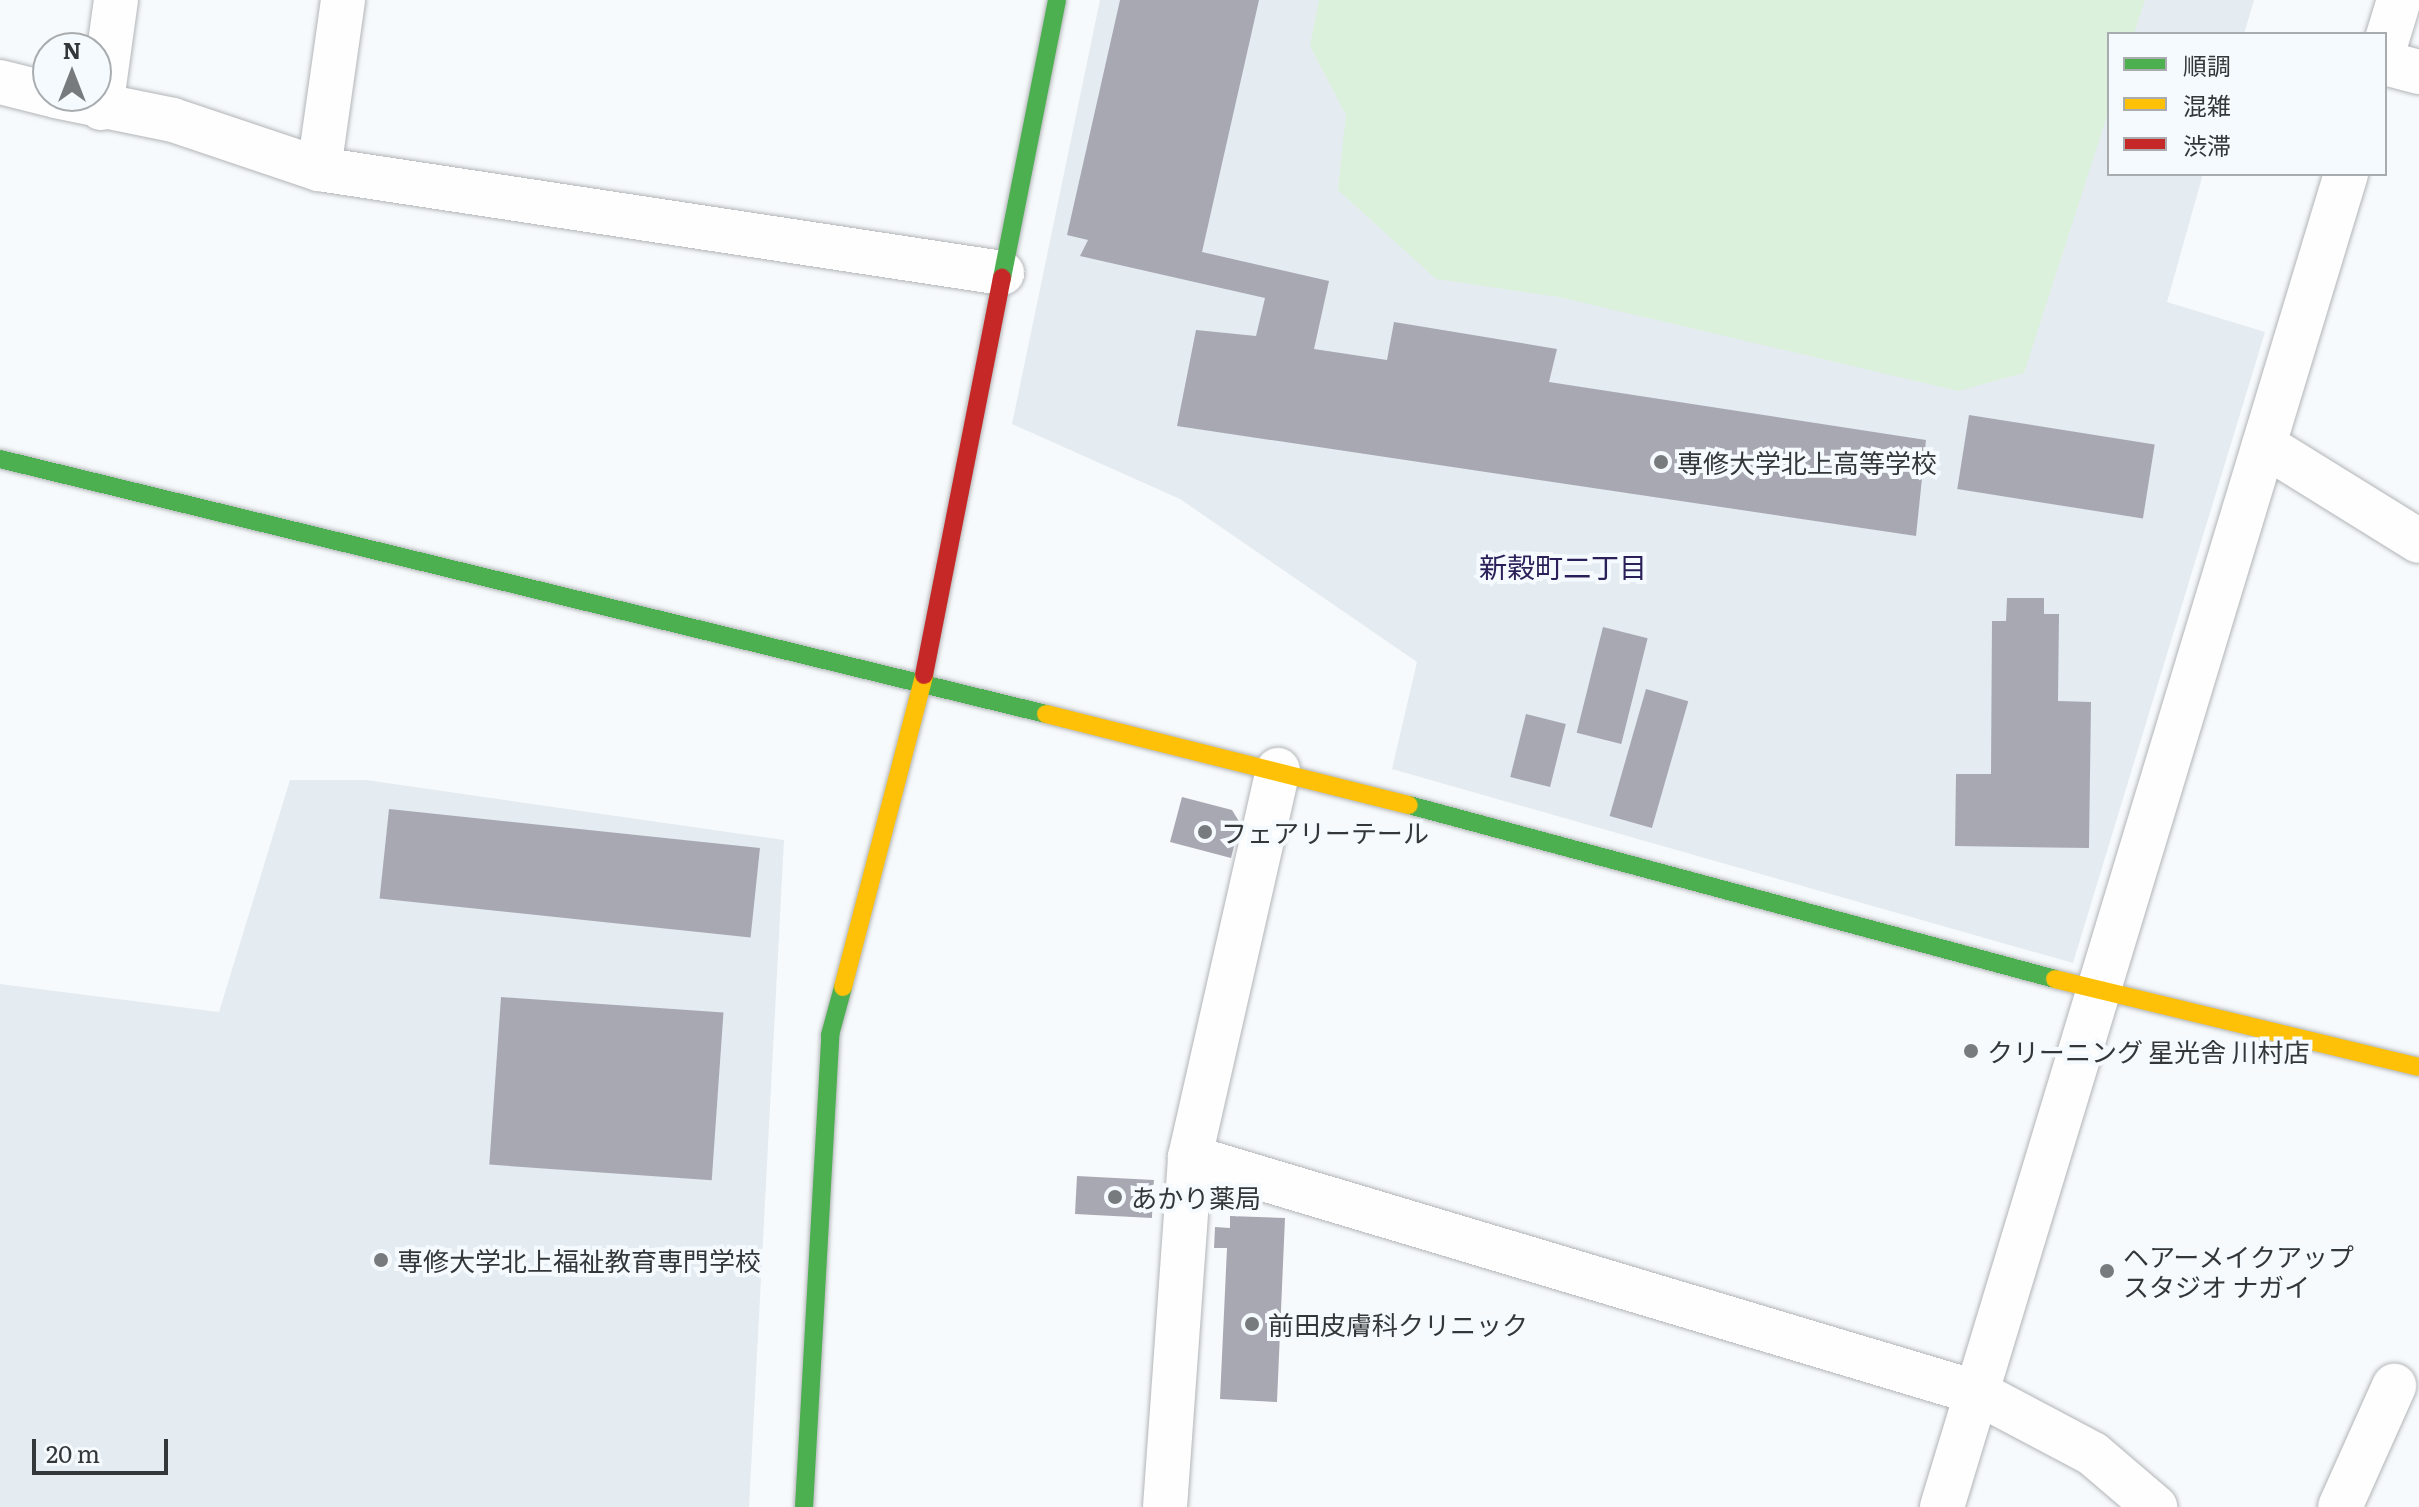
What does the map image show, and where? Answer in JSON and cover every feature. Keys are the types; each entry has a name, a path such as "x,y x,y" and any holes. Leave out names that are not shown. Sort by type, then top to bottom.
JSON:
{"street":[{"path":"112,32 116,0"},
{"path":"319,169 343,0"},
{"path":"804,1507 830,1035 922,686 1057,0"},
{"path":"2387,39 2399,0"},
{"path":"2387,64 2419,72"},
{"path":"0,82 32,90"},
{"path":"112,110 173,120 319,169 1002,273"},
{"path":"1942,1507 2345,176"},
{"path":"2264,445 2419,541"},
{"path":"0,459 922,686 1278,770 2100,991 2419,1067"},
{"path":"1165,1507 1190,1157 1278,770"},
{"path":"1190,1157 1978,1393 2093,1454 2155,1507"},
{"path":"2340,1507 2394,1386"}],"shaded area":[{"name":"専修大学北上高等学校","path":"1100,0 2254,0 2245,32 2107,32 2107,176 2202,176 2167,302 2265,332 2073,963 1392,769 1417,662 1180,499 1012,424"},
{"name":"専修大学北上福祉教育専門学校","path":"290,780 366,780 784,840 749,1507 0,1507 0,984 219,1012"}],"green space":[{"path":"1319,0 2145,0 2135,32 2107,32 2107,116 2024,373 1958,391 1559,297 1436,279 1338,190 1346,115 1310,46"}],"building":[{"path":"1120,0 1259,0 1202,252 1329,281 1314,349 1387,360 1394,322 1557,349 1549,382 1926,440 1916,536 1177,426 1196,330 1256,336 1265,298 1080,256 1088,240 1067,235"},
{"path":"1969,415 2155,444 2143,518 1957,489"},
{"path":"2007,598 2044,598 2044,614 2059,614 2058,701 2091,702 2089,848 1955,846 1956,774 1991,774 1992,621 2006,621"},
{"path":"1603,627 1648,638 1621,744 1577,733"},
{"path":"1646,689 1688,701 1652,828 1610,816"},
{"path":"1526,714 1566,724 1550,787 1510,777"},
{"name":"フェアリーテール","path":"1182,797 1232,810 1240,823 1231,858 1170,842"},
{"path":"389,809 760,848 751,937 380,899"},
{"path":"501,997 723,1013 712,1180 489,1165"},
{"name":"あかり薬局","path":"1077,1176 1154,1180 1152,1218 1075,1214"},
{"name":"前田皮膚科クリニック","path":"1230,1216 1285,1218 1277,1402 1220,1399 1227,1248 1214,1248 1215,1227 1230,1228"}],"traffic: fast":[{"path":"1002,278 1057,0"},
{"path":"0,459 1046,714"},
{"path":"1409,805 2055,979"},
{"path":"804,1507 830,1035 843,987"}],"traffic: slow":[{"path":"843,987 924,675"},
{"path":"1046,714 1409,805"},
{"path":"2055,979 2419,1067"}],"traffic: jam":[{"path":"924,675 1002,278"}],"place":[{"name":"専修大学北上高等学校","path":"1661,462"},
{"name":"フェアリーテール","path":"1205,832"},
{"name":"クリーニング 星光舎 川村店","path":"1971,1051"},
{"name":"あかり薬局","path":"1115,1197"},
{"name":"専修大学北上福祉教育専門学校","path":"381,1260"},
{"name":"ヘアーメイクアップ スタジオ ナガイ","path":"2107,1271"},
{"name":"前田皮膚科クリニック","path":"1252,1324"}],"district":[{"name":"新穀町二丁目","path":"1563,566"}]}
